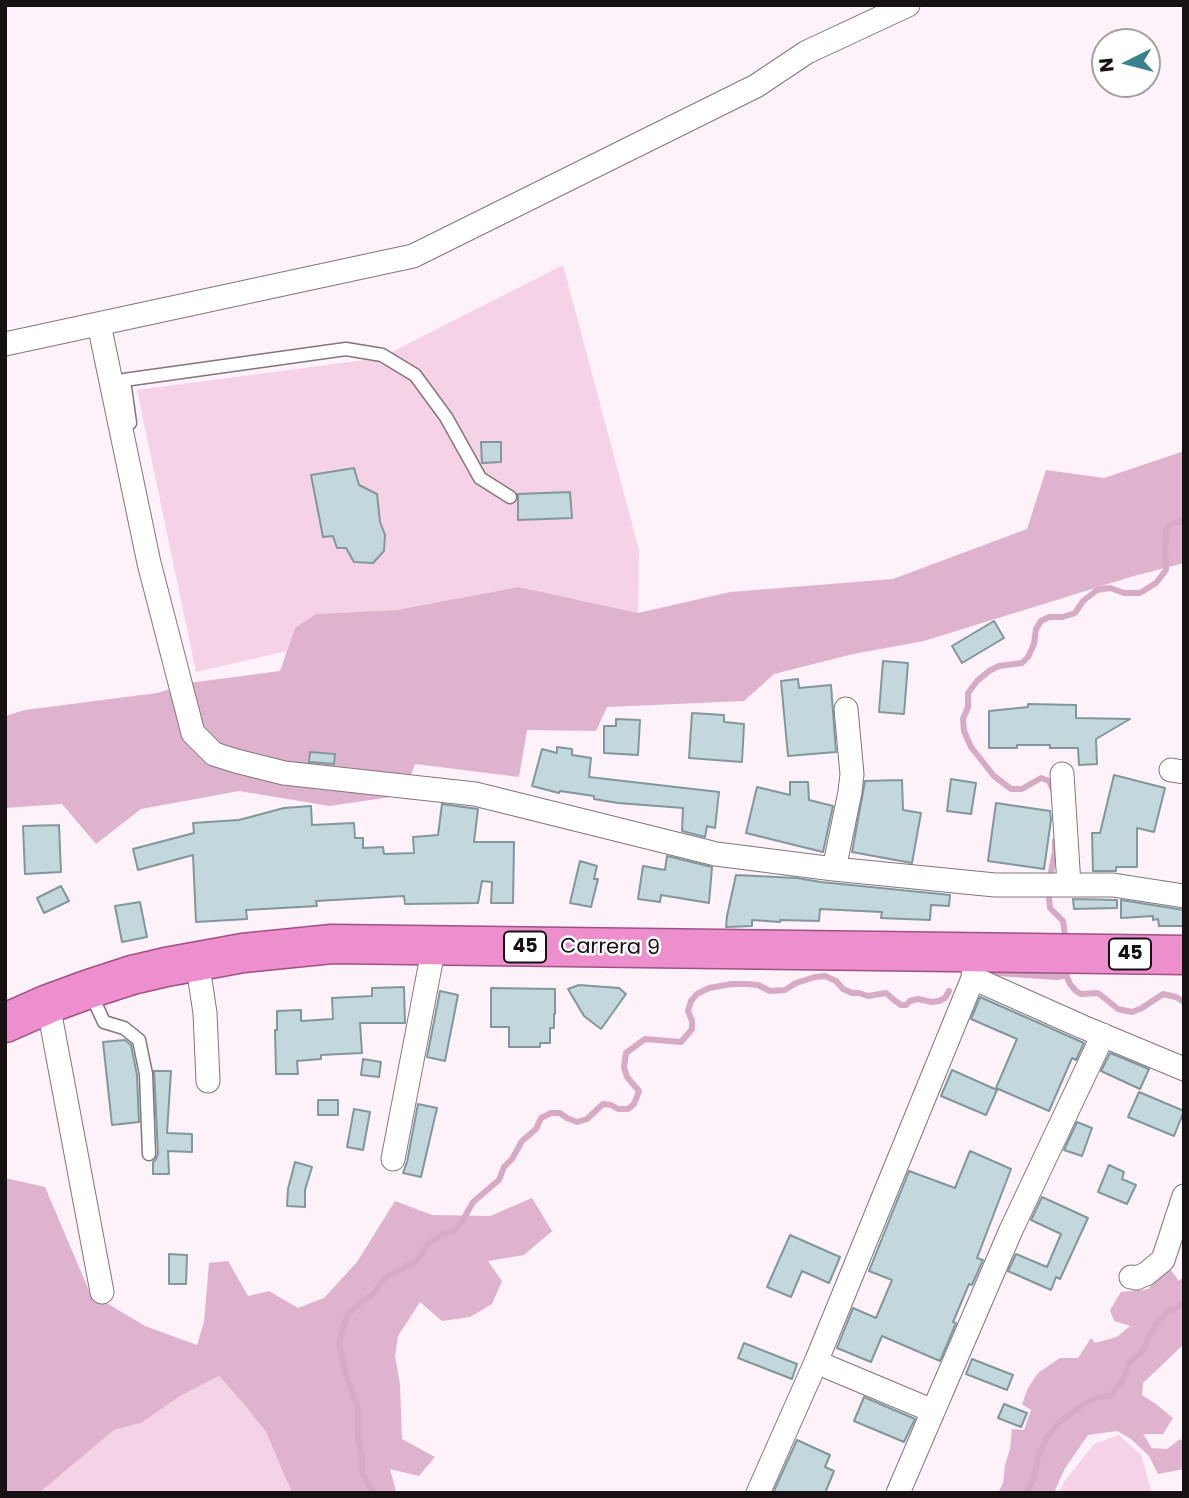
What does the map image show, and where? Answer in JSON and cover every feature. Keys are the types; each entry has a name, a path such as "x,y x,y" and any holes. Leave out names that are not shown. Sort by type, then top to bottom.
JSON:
{"highway":[{"name":"Carrera 9","path":"5,1023 48,1004 132,975 197,960 332,944 974,965 1065,953 1184,955"}],"street":[{"path":"5,344 413,256 756,86 807,52 908,5"},
{"path":"99,324 149,563 193,733 214,754 284,773 475,794 716,854 995,885 1130,887 1184,896"},
{"path":"834,869 852,774 846,709"},
{"path":"1062,774 1069,885"},
{"path":"393,1158 435,946"},
{"path":"197,960 205,1013 208,1081"},
{"path":"758,1493 816,1362 974,965 1103,1035 1184,1069"},
{"path":"48,1004 102,1292"},
{"path":"898,1493 1011,1230 1103,1035"},
{"path":"1131,1277 1146,1274 1163,1260 1184,1196"},
{"path":"816,1362 933,1411"}],"lane":[{"path":"149,563 124,380 346,349 382,355 415,375 446,417 480,478 510,497"},
{"path":"89,989 104,1022 124,1028 139,1040 146,1074 149,1154"}],"shaded area":[{"path":"563,265 639,550 638,613 519,587 396,610 317,614 295,628 287,651 196,672 137,390 380,358"},
{"path":"1184,451 1184,563 924,641 853,654 774,674 744,701 607,707 596,731 527,730 519,777 415,764 404,795 330,806 239,791 141,809 96,844 62,804 5,808 5,716 25,710 157,693 189,683 280,671 295,628 316,614 396,610 519,587 638,613 730,592 893,579 1027,529 1046,470 1104,478"},
{"path":"5,1178 45,1187 90,1293 145,1326 197,1345 204,1322 209,1263 228,1261 248,1296 269,1291 298,1308 324,1298 357,1262 395,1201 432,1215 490,1216 532,1198 552,1231 524,1255 488,1261 502,1281 492,1304 470,1317 442,1321 420,1302 398,1336 395,1356 400,1384 402,1439 435,1457 419,1476 390,1469 398,1493 292,1493 266,1432 219,1376 180,1396 141,1423 114,1430 39,1493 5,1493"},
{"path":"1167,1265 1179,1281 1184,1276 1184,1344 1143,1383 1142,1395 1173,1418 1163,1434 1143,1434 1152,1448 1167,1449 1180,1439 1184,1443 1184,1469 1158,1474 1149,1456 1131,1439 1117,1431 1088,1435 1064,1470 1054,1493 998,1493 1003,1483 1012,1429 1024,1430 1031,1410 1022,1404 1038,1373 1060,1358 1078,1358 1091,1338 1095,1343 1117,1337 1130,1326 1114,1321 1110,1310 1121,1292 1149,1289 1157,1268"},
{"path":"219,1376 266,1432 292,1493 39,1493 114,1430 141,1423 180,1396"},
{"path":"1119,1435 1141,1455 1152,1493 1058,1493 1094,1444"}],"building":[{"path":"481,442 501,442 501,462 482,463"},
{"path":"354,468 359,485 377,494 380,522 385,535 384,551 373,563 354,562 346,548 337,548 333,536 323,537 311,475"},
{"path":"570,492 572,518 518,520 518,494"},
{"path":"994,621 1004,638 962,663 952,646"},
{"path":"883,661 908,663 904,714 879,712"},
{"path":"798,679 799,688 831,685 836,752 788,756 781,681"},
{"path":"1028,704 1076,705 1076,718 1130,719 1096,739 1097,764 1079,765 1078,748 1017,745 1017,748 989,748 989,711 1028,707"},
{"path":"692,713 724,715 724,722 744,724 742,762 689,758"},
{"path":"616,719 640,720 638,755 604,753 604,726 616,726"},
{"path":"557,747 572,749 572,755 591,758 589,777 719,792 715,828 707,826 705,837 682,831 683,808 618,803 594,799 594,796 559,793 532,786 542,749 557,753"},
{"path":"310,752 335,754 334,764 309,762"},
{"path":"1114,775 1165,788 1154,832 1137,828 1137,867 1093,871 1092,833 1100,833"},
{"path":"951,779 976,783 971,814 947,811"},
{"path":"902,780 903,810 921,813 912,863 852,852 865,781"},
{"path":"790,782 808,782 809,800 833,806 823,852 746,833 757,787 790,795"},
{"path":"996,803 1050,811 1044,869 988,861"},
{"path":"442,804 478,809 474,842 514,842 513,903 491,903 492,882 482,881 478,903 405,904 404,896 316,901 317,906 246,910 247,919 196,922 193,855 138,870 133,849 194,833 193,823 239,820 284,808 311,806 312,825 354,823 355,838 363,838 363,848 383,847 384,854 414,853 413,837 438,835"},
{"path":"59,825 61,872 25,874 23,826"},
{"path":"667,856 712,867 709,903 661,895 660,902 638,899 643,866 665,870"},
{"path":"580,861 597,866 594,879 598,879 591,907 570,903"},
{"path":"736,875 797,878 950,895 949,906 931,905 930,920 881,918 882,912 820,909 819,921 752,920 752,926 726,927"},
{"path":"61,886 69,901 44,913 37,898"},
{"path":"1073,899 1117,900 1117,908 1074,909"},
{"path":"1121,900 1184,910 1183,926 1159,926 1158,919 1153,920 1153,916 1121,918"},
{"path":"140,902 147,937 122,942 115,906"},
{"path":"579,985 619,988 626,994 601,1029 584,1016 568,989"},
{"path":"404,987 405,1023 360,1023 362,1053 321,1055 321,1059 297,1061 298,1074 276,1074 277,1011 301,1010 301,1021 333,1019 332,998 372,996 372,988"},
{"path":"491,988 555,989 554,1028 550,1028 550,1043 540,1043 540,1047 509,1047 509,1027 491,1027"},
{"path":"440,991 458,995 445,1061 427,1057"},
{"path":"980,997 1084,1043 1076,1060 1072,1058 1049,1111 996,1088 1017,1039 971,1019"},
{"path":"125,1040 131,1045 137,1075 139,1122 112,1125 103,1042"},
{"path":"1110,1053 1149,1069 1140,1089 1101,1071"},
{"path":"363,1059 381,1062 379,1077 361,1075"},
{"path":"952,1070 997,1090 986,1115 941,1096"},
{"path":"154,1071 171,1071 167,1133 192,1134 192,1152 168,1151 169,1174 153,1174 153,1162 158,1154"},
{"path":"1139,1092 1184,1111 1174,1136 1128,1117"},
{"path":"318,1100 338,1100 338,1115 318,1115"},
{"path":"418,1104 437,1108 421,1177 403,1173"},
{"path":"354,1109 370,1112 363,1150 347,1147"},
{"path":"1077,1122 1092,1128 1082,1156 1064,1150"},
{"path":"970,1151 1011,1169 977,1258 983,1260 972,1285 969,1284 940,1361 882,1336 871,1362 837,1348 853,1308 876,1318 892,1280 869,1271 909,1171 955,1188"},
{"path":"295,1162 312,1167 305,1190 305,1207 287,1206"},
{"path":"1109,1165 1124,1172 1122,1179 1136,1185 1127,1204 1098,1192"},
{"path":"1042,1197 1088,1218 1060,1279 1056,1277 1051,1290 1008,1271 1016,1254 1047,1267 1061,1234 1031,1220"},
{"path":"790,1235 840,1257 829,1283 802,1271 791,1297 767,1287"},
{"path":"169,1254 187,1255 186,1284 169,1284"},
{"path":"744,1343 797,1364 792,1379 738,1358"},
{"path":"972,1359 1013,1375 1007,1390 966,1374"},
{"path":"864,1397 915,1419 904,1442 854,1421"},
{"path":"1004,1404 1027,1413 1021,1427 998,1418"},
{"path":"797,1440 830,1455 825,1467 834,1471 825,1493 773,1493"}],"waterway":[{"path":"1054,792 1049,781 1041,778 1022,789 1011,789 994,776 971,747 964,731 963,719 968,707 968,693 989,671 999,666 1022,663 1034,644 1036,629 1041,621 1075,613 1083,601 1097,590 1110,588 1124,593 1140,593 1156,583 1166,570 1166,530 1172,523 1184,521"},
{"path":"1050,877 1055,841"},
{"path":"1050,889 1050,908 1063,921 1066,942"},
{"path":"1066,967 1067,977 1076,991 1081,994 1098,993 1118,1009 1132,1012 1163,994 1184,1002"},
{"path":"988,975 1067,975"},
{"path":"374,1493 362,1472 358,1408 347,1379 339,1342 347,1315 373,1294 385,1278 418,1260 427,1245 439,1236 455,1230 473,1202 499,1180 504,1167 522,1141 536,1129 541,1118 551,1113 560,1113 577,1122 587,1119 603,1104 628,1109 634,1104 639,1091 627,1077 624,1067 626,1053 645,1039 681,1042 692,1029 688,1011 691,1001 697,994 709,988 747,984 758,985 770,991 785,990 796,983 825,976 852,993 868,996 886,993 901,1005 918,999 939,1001 945,998 949,991"},
{"path":"1026,1493 1033,1480 1039,1453 1058,1423 1084,1404 1098,1397 1110,1396 1123,1380 1129,1363 1143,1351 1158,1321 1168,1311 1184,1302"}]}
